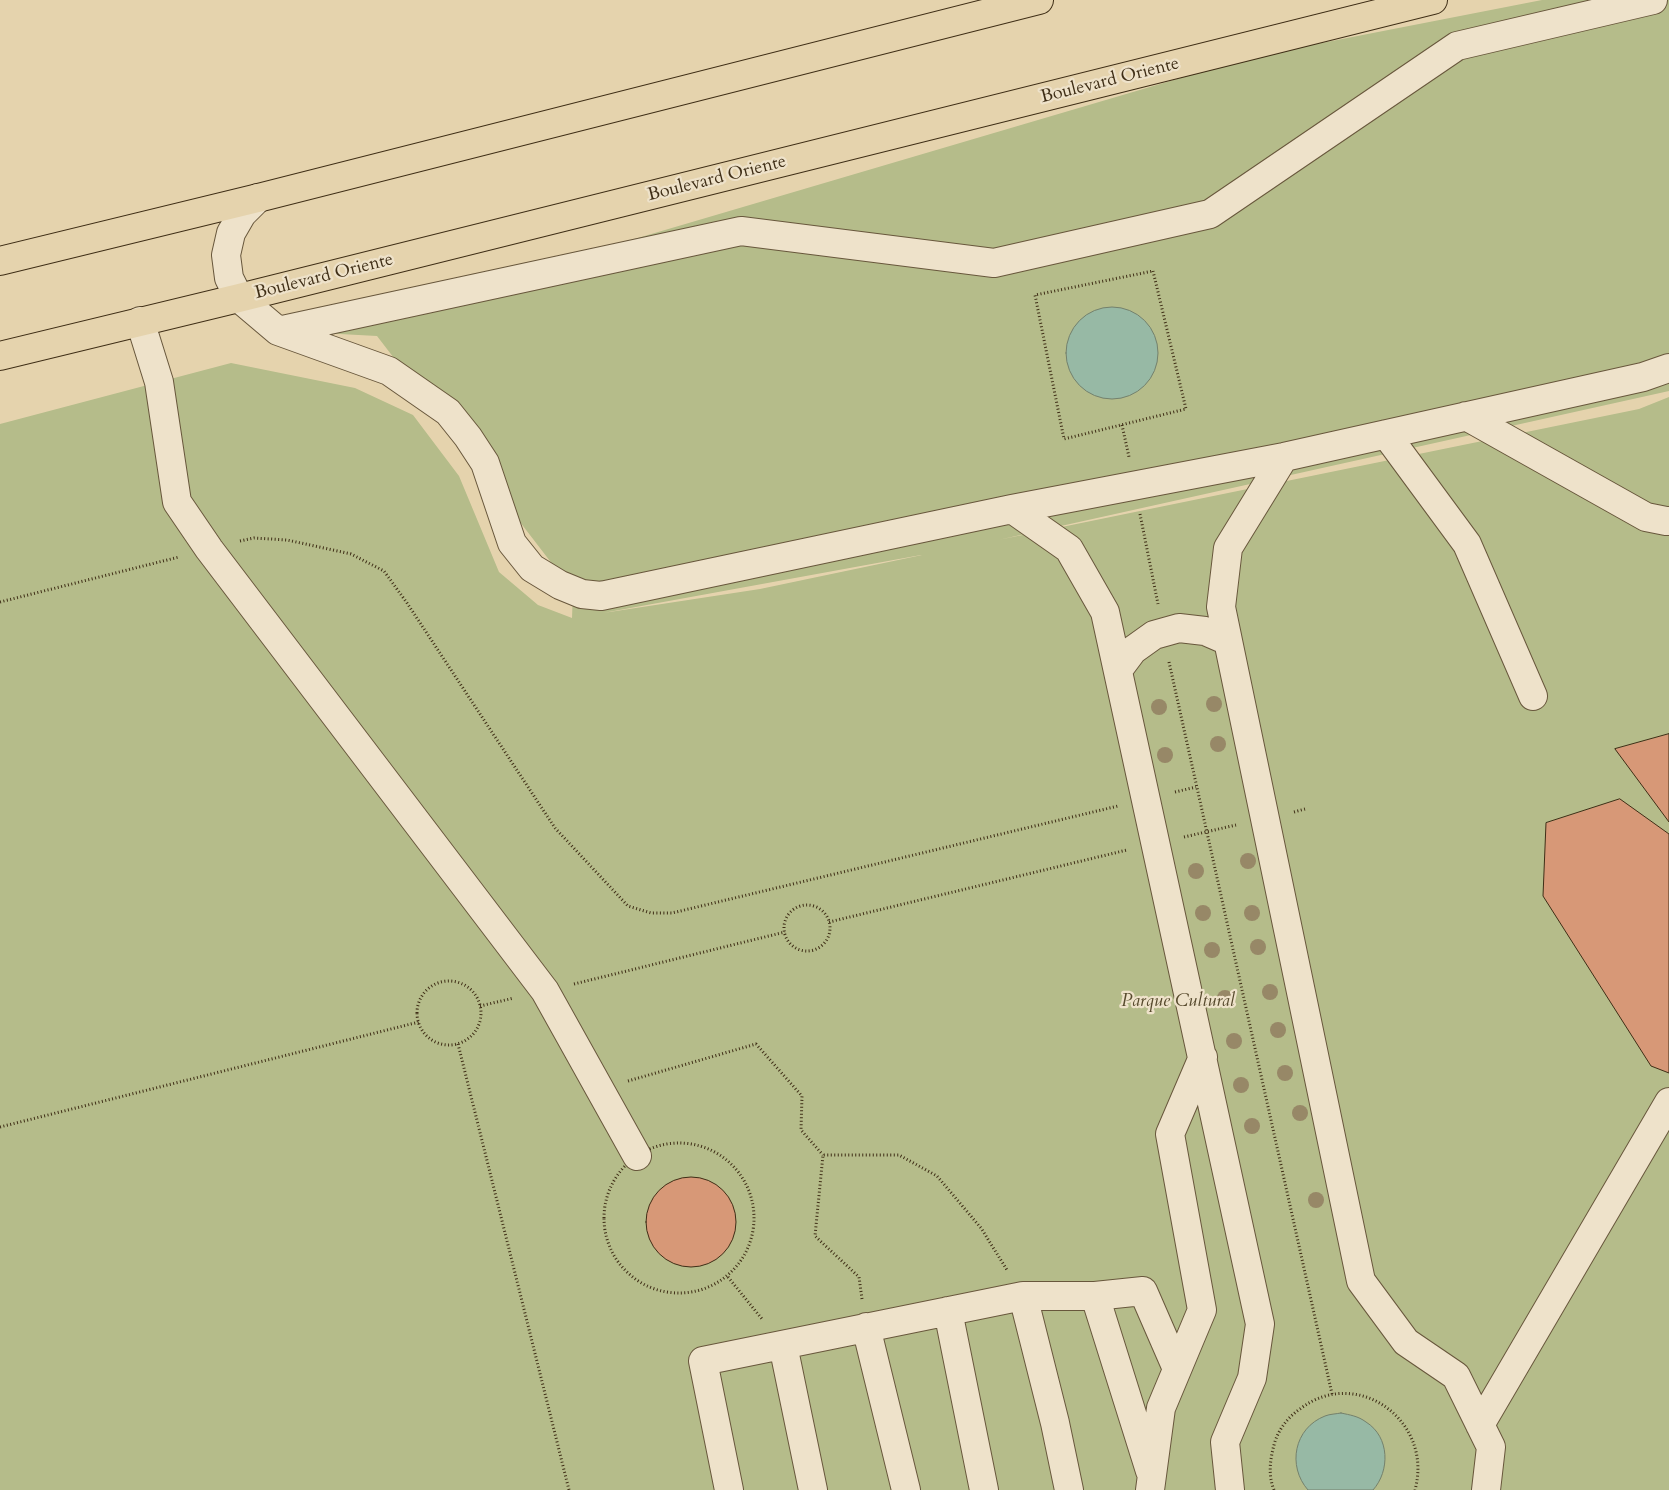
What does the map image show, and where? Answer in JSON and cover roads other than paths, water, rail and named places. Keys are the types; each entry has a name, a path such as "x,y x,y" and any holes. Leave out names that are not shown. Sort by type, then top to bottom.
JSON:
{"main road":[{"path":"0,261 258,198 1039,0"},
{"name":"Boulevard Oriente","path":"0,356 1433,0"}],"street":[{"path":"278,331 741,231 994,263 1210,214 1457,46 1653,0"},
{"path":"258,198 242,214 231,233 226,255 229,278 239,298 278,331 389,371 448,412 468,437 485,463 512,543 532,568 560,585 582,594 601,596 1012,509 1284,457 1643,377 1669,368"},
{"path":"140,321 159,382 177,502 209,549 545,991 637,1156"},
{"path":"1466,416 1646,516 1669,521"},
{"path":"1386,434 1467,544 1533,696"},
{"path":"1284,457 1228,548 1221,607 1360,1281 1406,1342 1456,1376 1491,1448 1486,1490"},
{"path":"1012,509 1069,549 1105,612 1118,670 1260,1324 1252,1378 1225,1442 1230,1490"},
{"path":"1118,670 1133,650 1154,635 1179,628 1205,631 1228,641"},
{"path":"1151,1484 1161,1408 1202,1310 1170,1134 1202,1057"},
{"path":"1480,1425 1669,1102"},
{"path":"729,1490 703,1360 1023,1296 1094,1296 1143,1291 1177,1369"},
{"path":"1023,1296 1055,1423 1069,1490"},
{"path":"1094,1296 1151,1484"},
{"path":"948,1311 984,1490"},
{"path":"866,1327 906,1490"},
{"path":"783,1345 813,1490"}],"park label":[{"name":"Parque Cultural","path":"1178,1002"}]}
